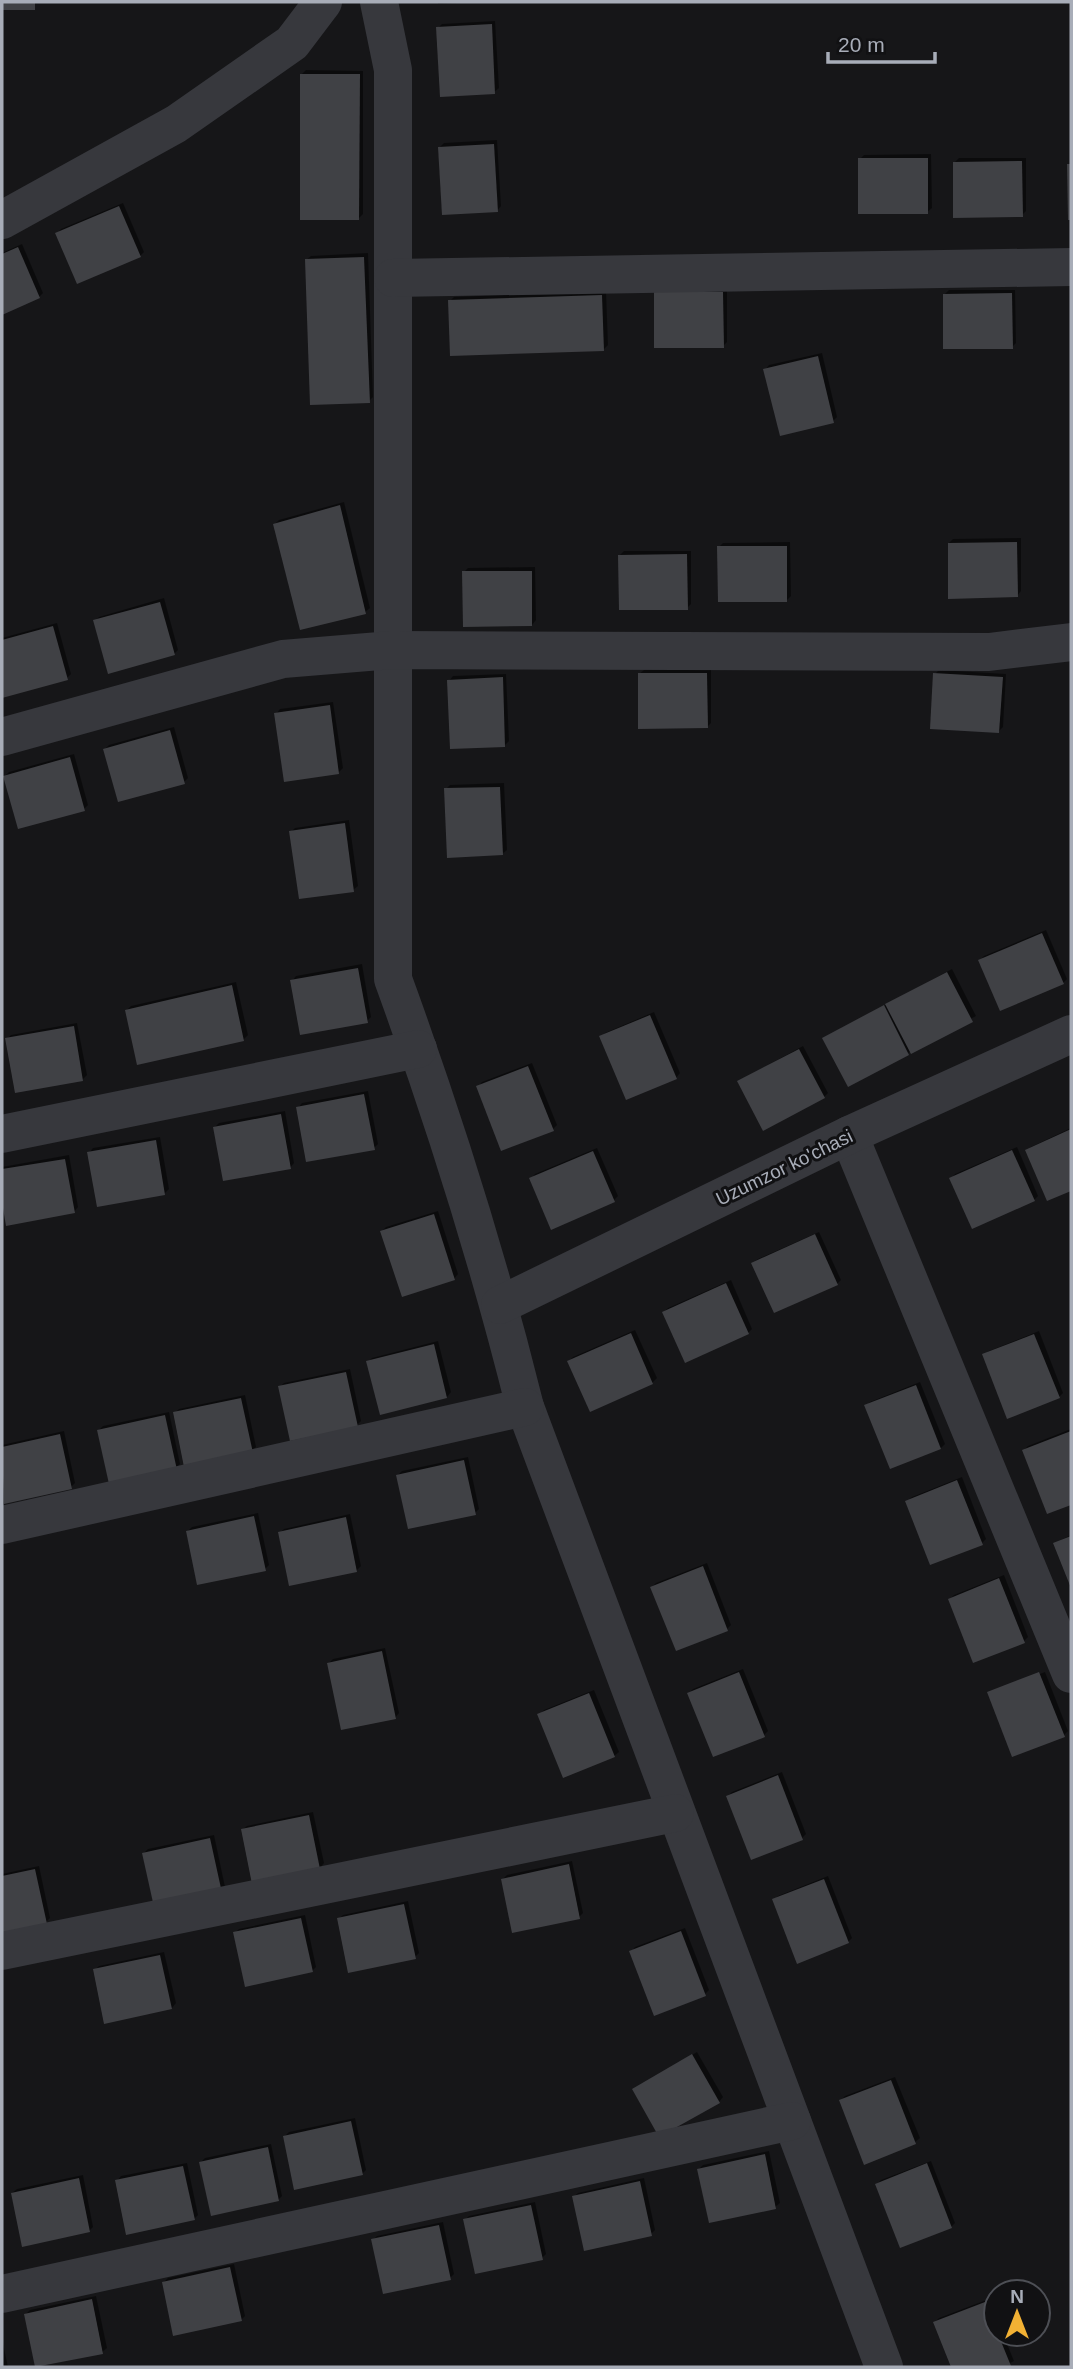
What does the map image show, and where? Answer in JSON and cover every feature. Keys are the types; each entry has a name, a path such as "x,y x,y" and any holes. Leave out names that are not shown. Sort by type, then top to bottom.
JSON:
{"street":[{"path":"2,220 176,124 292,43 323,2"},
{"path":"379,2 393,70 393,979 500,1305 525,1407 884,2367"},
{"path":"393,278 1071,267"},
{"path":"2,737 283,659 392,650 989,652 1071,642"},
{"name":"Uzumzor ko'chasi","path":"500,1305 849,1135 1071,1034"},
{"path":"2,1134 418,1049"},
{"path":"849,1135 1071,1674"},
{"path":"2,1525 525,1407"},
{"path":"2,1951 675,1813"},
{"path":"2,2294 792,2121"}],"building":[{"path":"2,2 35,2 35,10 2,10"},
{"path":"492,24 495,94 440,97 436,27"},
{"path":"300,74 360,74 359,220 300,220"},
{"path":"494,144 498,212 442,215 438,147"},
{"path":"858,158 928,158 928,214 858,214"},
{"path":"1022,161 1023,217 953,218 953,162"},
{"path":"1067,164 1071,164 1071,220 1068,220"},
{"path":"119,206 141,257 77,284 55,233"},
{"path":"18,247 40,298 2,315 2,254"},
{"path":"364,257 370,403 310,405 305,259"},
{"path":"654,292 723,292 724,348 654,348"},
{"path":"1012,293 1013,349 943,349 943,294"},
{"path":"602,295 604,351 450,356 448,300"},
{"path":"818,356 834,423 780,436 763,369"},
{"path":"340,505 366,614 300,630 273,524"},
{"path":"1017,542 1018,597 948,599 948,543"},
{"path":"717,546 787,546 787,602 718,602"},
{"path":"687,554 688,610 619,610 618,555"},
{"path":"462,571 532,571 532,626 463,627"},
{"path":"160,602 175,655 108,674 93,620"},
{"path":"53,626 68,680 2,698 2,640"},
{"path":"638,673 707,673 708,728 638,729"},
{"path":"933,673 1003,677 999,733 930,729"},
{"path":"503,677 505,747 450,749 447,680"},
{"path":"330,705 339,774 284,782 274,713"},
{"path":"170,730 185,784 118,802 103,749"},
{"path":"70,757 85,811 18,829 3,776"},
{"path":"500,787 503,855 447,858 444,788"},
{"path":"345,823 354,892 299,899 289,831"},
{"path":"1042,933 1064,984 1000,1011 978,960"},
{"path":"358,968 368,1023 300,1035 290,980"},
{"path":"947,972 973,1022 911,1054 885,1004"},
{"path":"232,985 244,1041 137,1065 125,1010"},
{"path":"884,1005 909,1055 848,1087 822,1038"},
{"path":"650,1015 677,1079 626,1100 599,1036"},
{"path":"74,1026 83,1081 15,1093 5,1038"},
{"path":"799,1049 825,1098 763,1131 737,1081"},
{"path":"528,1066 554,1131 501,1151 476,1086"},
{"path":"364,1094 375,1150 306,1162 296,1107"},
{"path":"281,1114 291,1169 223,1181 213,1127"},
{"path":"1071,1129 1071,1191 1047,1201 1025,1150"},
{"path":"156,1140 165,1195 97,1207 87,1152"},
{"path":"1012,1150 1035,1201 972,1229 949,1178"},
{"path":"593,1151 615,1202 551,1230 529,1178"},
{"path":"65,1159 75,1213 6,1226 2,1202 2,1169"},
{"path":"434,1214 455,1280 402,1297 380,1231"},
{"path":"815,1234 838,1285 774,1313 751,1263"},
{"path":"726,1283 749,1334 685,1363 662,1312"},
{"path":"631,1333 653,1384 590,1412 567,1361"},
{"path":"1034,1334 1060,1398 1007,1419 982,1354"},
{"path":"434,1344 447,1398 380,1415 366,1361"},
{"path":"346,1372 358,1427 290,1441 278,1386"},
{"path":"916,1385 941,1449 890,1469 864,1405"},
{"path":"241,1398 253,1453 184,1467 173,1412"},
{"path":"165,1415 177,1470 109,1484 97,1430"},
{"path":"1071,1431 1071,1505 1047,1514 1022,1450"},
{"path":"60,1434 72,1489 4,1504 2,1447"},
{"path":"464,1460 476,1515 408,1529 396,1475"},
{"path":"957,1480 983,1545 930,1565 905,1501"},
{"path":"254,1516 266,1571 197,1585 186,1531"},
{"path":"346,1517 357,1572 289,1586 278,1532"},
{"path":"1071,1536 1071,1588 1053,1543"},
{"path":"703,1566 728,1631 676,1651 650,1587"},
{"path":"999,1578 1025,1643 973,1663 948,1599"},
{"path":"382,1651 396,1719 341,1730 327,1663"},
{"path":"739,1672 765,1737 713,1757 687,1693"},
{"path":"1039,1672 1065,1737 1012,1757 987,1692"},
{"path":"589,1693 615,1757 563,1778 537,1714"},
{"path":"778,1775 803,1840 751,1860 726,1796"},
{"path":"309,1815 320,1869 252,1884 241,1829"},
{"path":"210,1838 222,1893 154,1907 142,1853"},
{"path":"569,1864 580,1919 512,1933 501,1879"},
{"path":"35,1869 47,1924 2,1934 2,1876"},
{"path":"824,1879 849,1943 797,1964 772,1899"},
{"path":"404,1904 416,1959 348,1973 337,1918"},
{"path":"301,1918 313,1972 245,1987 233,1932"},
{"path":"681,1931 706,1996 654,2016 629,1951"},
{"path":"160,1955 172,2009 104,2024 93,1969"},
{"path":"692,2054 720,2103 659,2137 632,2089"},
{"path":"891,2080 916,2144 864,2165 839,2100"},
{"path":"351,2121 363,2175 294,2190 283,2136"},
{"path":"268,2147 279,2201 211,2216 199,2162"},
{"path":"765,2154 776,2209 709,2223 697,2169"},
{"path":"927,2163 952,2228 900,2248 875,2184"},
{"path":"183,2166 195,2220 126,2235 115,2180"},
{"path":"79,2178 90,2232 22,2247 11,2193"},
{"path":"640,2181 652,2236 584,2251 572,2196"},
{"path":"531,2205 543,2260 475,2274 463,2219"},
{"path":"439,2225 451,2280 383,2294 371,2239"},
{"path":"230,2267 242,2321 173,2336 162,2282"},
{"path":"92,2299 103,2354 35,2367 24,2314"},
{"path":"982,2303 982,2348 1004,2348 1011,2366 951,2367 933,2322"}]}
